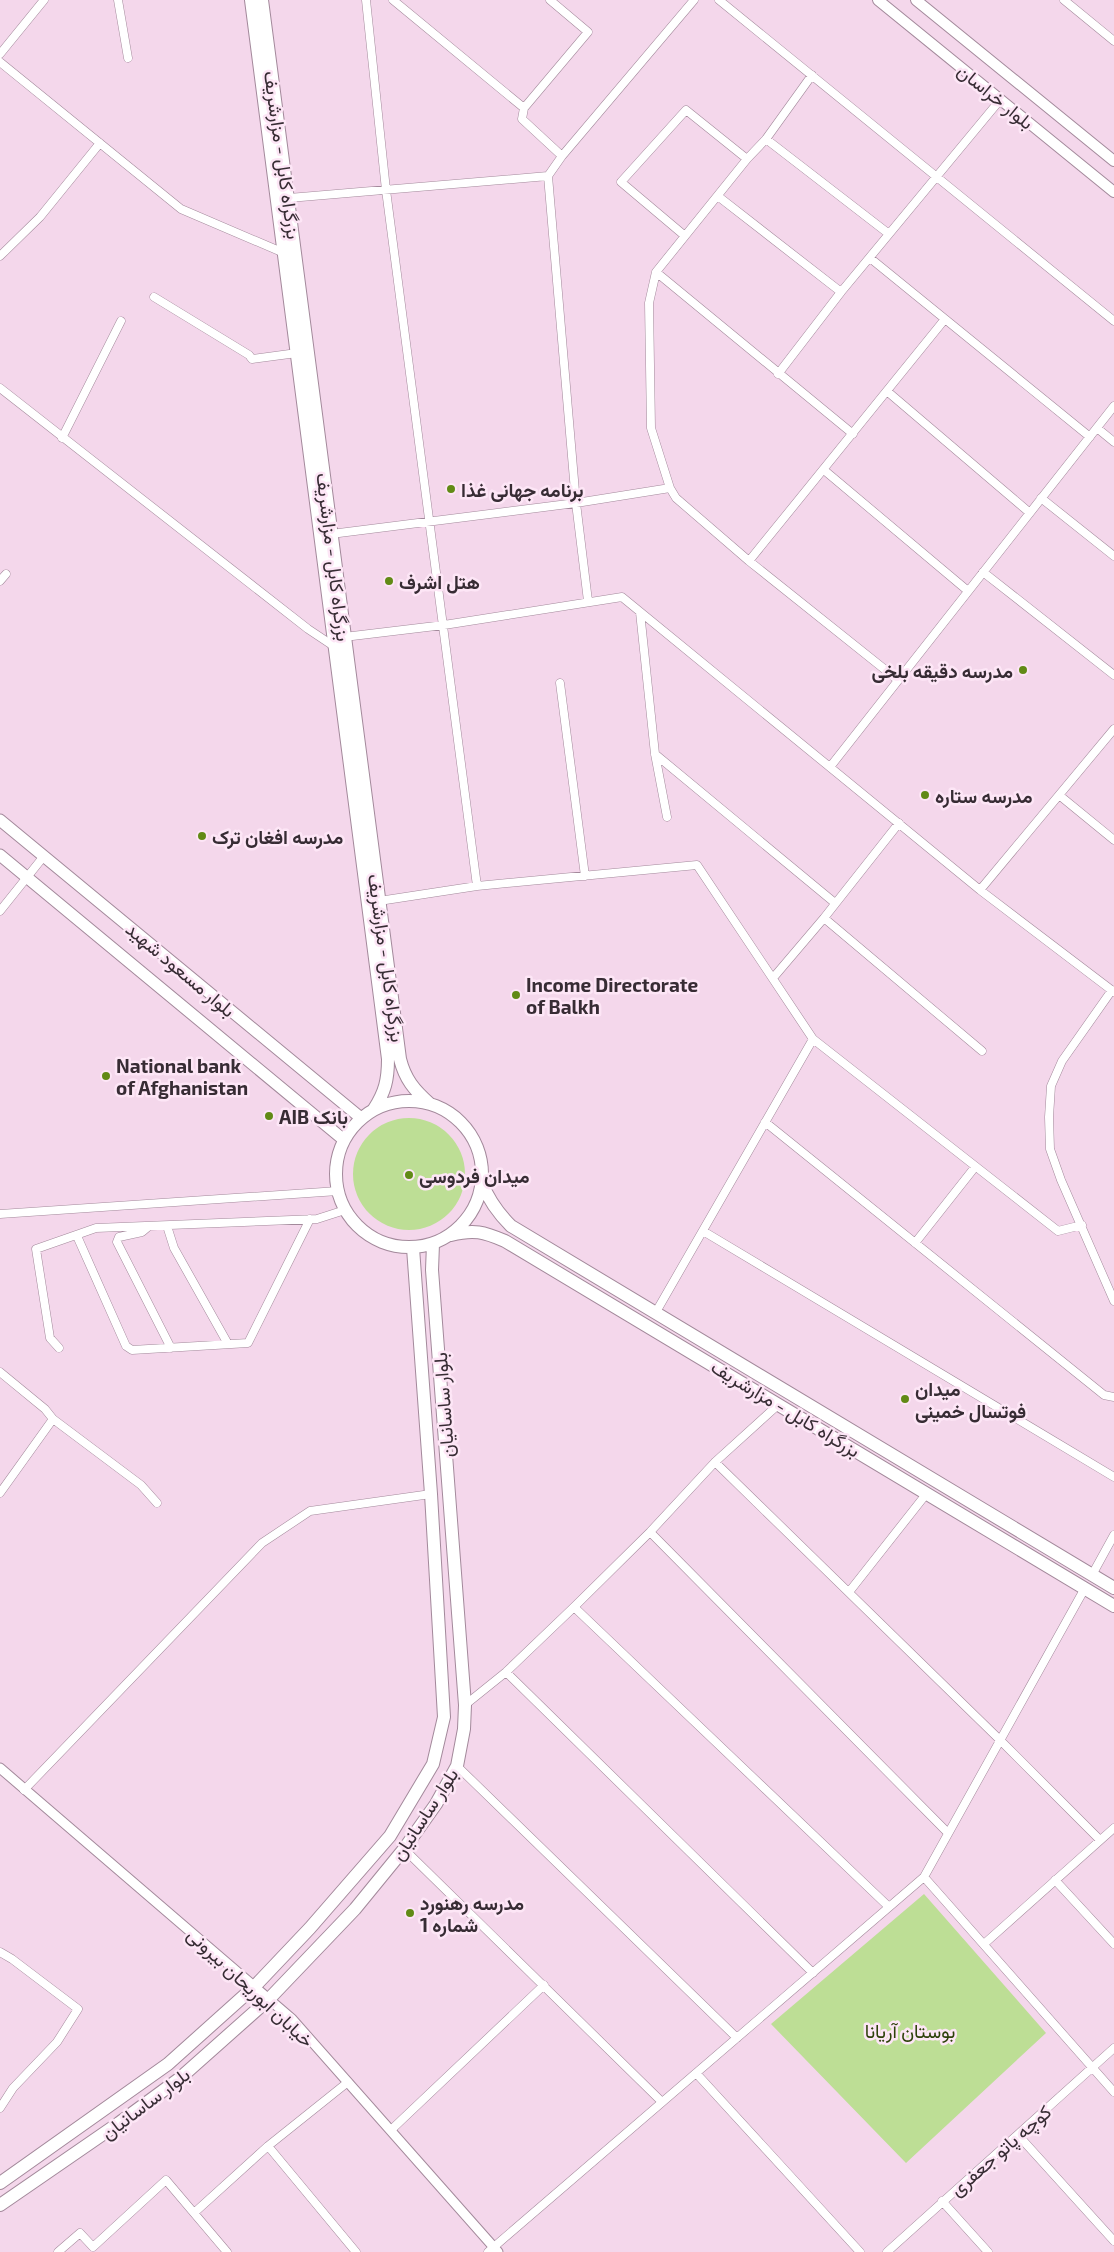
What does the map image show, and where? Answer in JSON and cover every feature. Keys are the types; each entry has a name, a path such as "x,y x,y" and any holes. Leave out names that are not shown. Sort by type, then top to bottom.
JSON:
{"highway":[{"name":"بزرگراه کابل - مزارشریف","path":"251,0 334,647 385,988 404,1074 414,1090 430,1104"},
{"name":"بزرگراه کابل - مزارشریف","path":"262,0 379,902 385,988 388,1079 385,1092 374,1109"},
{"path":"411,1101 430,1104 448,1112 464,1126 475,1143 482,1163 482,1183 477,1203 466,1220 451,1234 433,1244 413,1248 381,1242 355,1224 345,1210 338,1191 336,1165 344,1140 361,1118 374,1109 392,1102 411,1101"},
{"name":"بزرگراه کابل - مزارشریف","path":"482,1183 494,1207 511,1226 1114,1588"},
{"name":"بزرگراه کابل - مزارشریف","path":"451,1234 468,1230 486,1233 505,1241 1114,1606"},
{"name":"بلوار ساسانیان","path":"0,2205 179,2079 269,1999 355,1909 404,1849 436,1804 457,1766 464,1729 465,1705 432,1270 433,1244"},
{"name":"بلوار ساسانیان","path":"0,2184 168,2064 255,1986 310,1928 390,1836 433,1764 444,1717 431,1494 413,1248"}],"main road":[{"name":"بلوار خراسان","path":"878,0 1114,192"},
{"path":"888,8 895,0"},
{"name":"بلوار خراسان","path":"916,0 1114,161"},
{"name":"بلوار مسعود شهید","path":"0,820 361,1118"},
{"name":"بلوار مسعود شهید","path":"0,855 344,1140"}],"street":[{"path":"0,54 44,0"},
{"path":"118,0 128,58"},
{"path":"366,0 386,190 477,886"},
{"path":"393,0 524,108"},
{"path":"550,0 588,32 524,108 522,118 562,156"},
{"path":"588,601 576,503 548,176 562,156 694,0"},
{"path":"719,0 1114,321"},
{"path":"1064,0 1114,41"},
{"path":"0,62 181,209 284,253"},
{"path":"812,75 766,139 747,159 719,197 656,272 649,303 651,428 670,488 676,498 749,561 898,680"},
{"path":"778,374 841,292 1000,100"},
{"path":"686,236 621,182 686,110 747,159"},
{"path":"766,139 889,234"},
{"path":"0,256 40,217 100,143"},
{"path":"289,198 548,176"},
{"path":"719,197 841,292"},
{"path":"870,258 1090,437"},
{"path":"656,272 853,434"},
{"path":"154,297 249,355 252,360 297,352"},
{"path":"749,561 888,392 945,319"},
{"path":"62,438 120,321"},
{"path":"0,388 62,438 334,647"},
{"path":"888,392 1030,512"},
{"path":"830,766 1114,406"},
{"path":"1096,428 1114,442"},
{"path":"824,470 968,591"},
{"path":"331,534 576,503 670,488"},
{"path":"1042,498 1114,556"},
{"path":"983,572 1114,675"},
{"path":"0,581 6,574"},
{"path":"344,637 444,625 622,596 980,890 1113,991 1062,1061 1051,1086 1050,1149 1061,1180 1114,1301"},
{"path":"640,612 655,754 667,817"},
{"path":"560,683 585,876"},
{"path":"980,890 1114,729"},
{"path":"655,754 835,903"},
{"path":"1059,795 1114,840"},
{"path":"773,978 824,918 899,823"},
{"path":"0,910 44,856"},
{"path":"379,902 477,886 697,865 813,1039 1058,1232 1082,1225"},
{"path":"824,918 982,1051"},
{"path":"656,1312 813,1039"},
{"path":"765,1122 1104,1395 1114,1397"},
{"path":"915,1243 975,1167"},
{"path":"0,1214 338,1191"},
{"path":"59,1348 50,1338 36,1249 96,1228 310,1219 345,1210"},
{"path":"77,1236 126,1346 132,1350 248,1343 310,1219"},
{"path":"148,1226 142,1232 119,1238 117,1242 171,1348"},
{"path":"167,1226 174,1248 228,1344"},
{"path":"703,1231 1114,1477"},
{"path":"0,1372 45,1409 53,1419 141,1486 157,1502"},
{"path":"465,1705 506,1672 574,1607 650,1532 716,1462 778,1404"},
{"path":"0,1493 53,1419"},
{"path":"716,1462 1100,1840"},
{"path":"849,1592 927,1493"},
{"path":"24,1790 262,1543 310,1510 431,1494"},
{"path":"650,1532 948,1833"},
{"path":"1092,1575 1114,1536"},
{"path":"494,2250 662,2102 924,1877 999,1739 1085,1588"},
{"path":"574,1607 889,1907"},
{"path":"506,1672 813,1973"},
{"path":"457,1766 737,2038"},
{"name":"خیابان ابوریحان بیرونی","path":"0,1768 292,2019 494,2250"},
{"path":"984,1944 1114,1828"},
{"path":"404,1849 662,2102"},
{"path":"924,1877 1114,2092"},
{"path":"1056,1880 1114,1944"},
{"path":"0,1952 78,2008 57,2042 13,2088 0,2108"},
{"path":"391,2130 544,1985"},
{"name":"کوچه پاتو جعفری","path":"887,2252 1114,2048"},
{"path":"696,2073 860,2252"},
{"path":"194,2213 268,2146 348,2082"},
{"path":"1018,2135 1114,2241"},
{"path":"268,2146 356,2252"},
{"path":"58,2252 80,2232 95,2250 166,2180 227,2252"},
{"path":"942,2201 988,2252"}],"green space":[{"path":"409,1118 430,1122 449,1134 461,1153 465,1174 461,1195 449,1214 430,1226 409,1230 388,1226 369,1214 357,1195 353,1174 357,1153 369,1134 388,1122"},
{"name":"بوستان آریانا","path":"924,1894 1046,2033 906,2163 771,2024"}],"place":[{"name":"برنامه جهانی غذا","path":"451,489"},
{"name":"هتل اشرف","path":"389,581"},
{"name":"مدرسه دقيقه بلخى","path":"1023,670"},
{"name":"مدرسه ستاره","path":"925,795"},
{"name":"مدرسه افغان ترک","path":"202,836"},
{"name":"Income Directorate of Balkh","path":"516,995"},
{"name":"National bank of Afghanistan","path":"106,1076"},
{"name":"AIB بانک","path":"269,1116"},
{"name":"میدان فردوسی","path":"409,1175"},
{"name":"میدان فوتسال خمینی","path":"905,1399"},
{"name":"مدرسه رهنورد شماره 1","path":"410,1913"}]}
